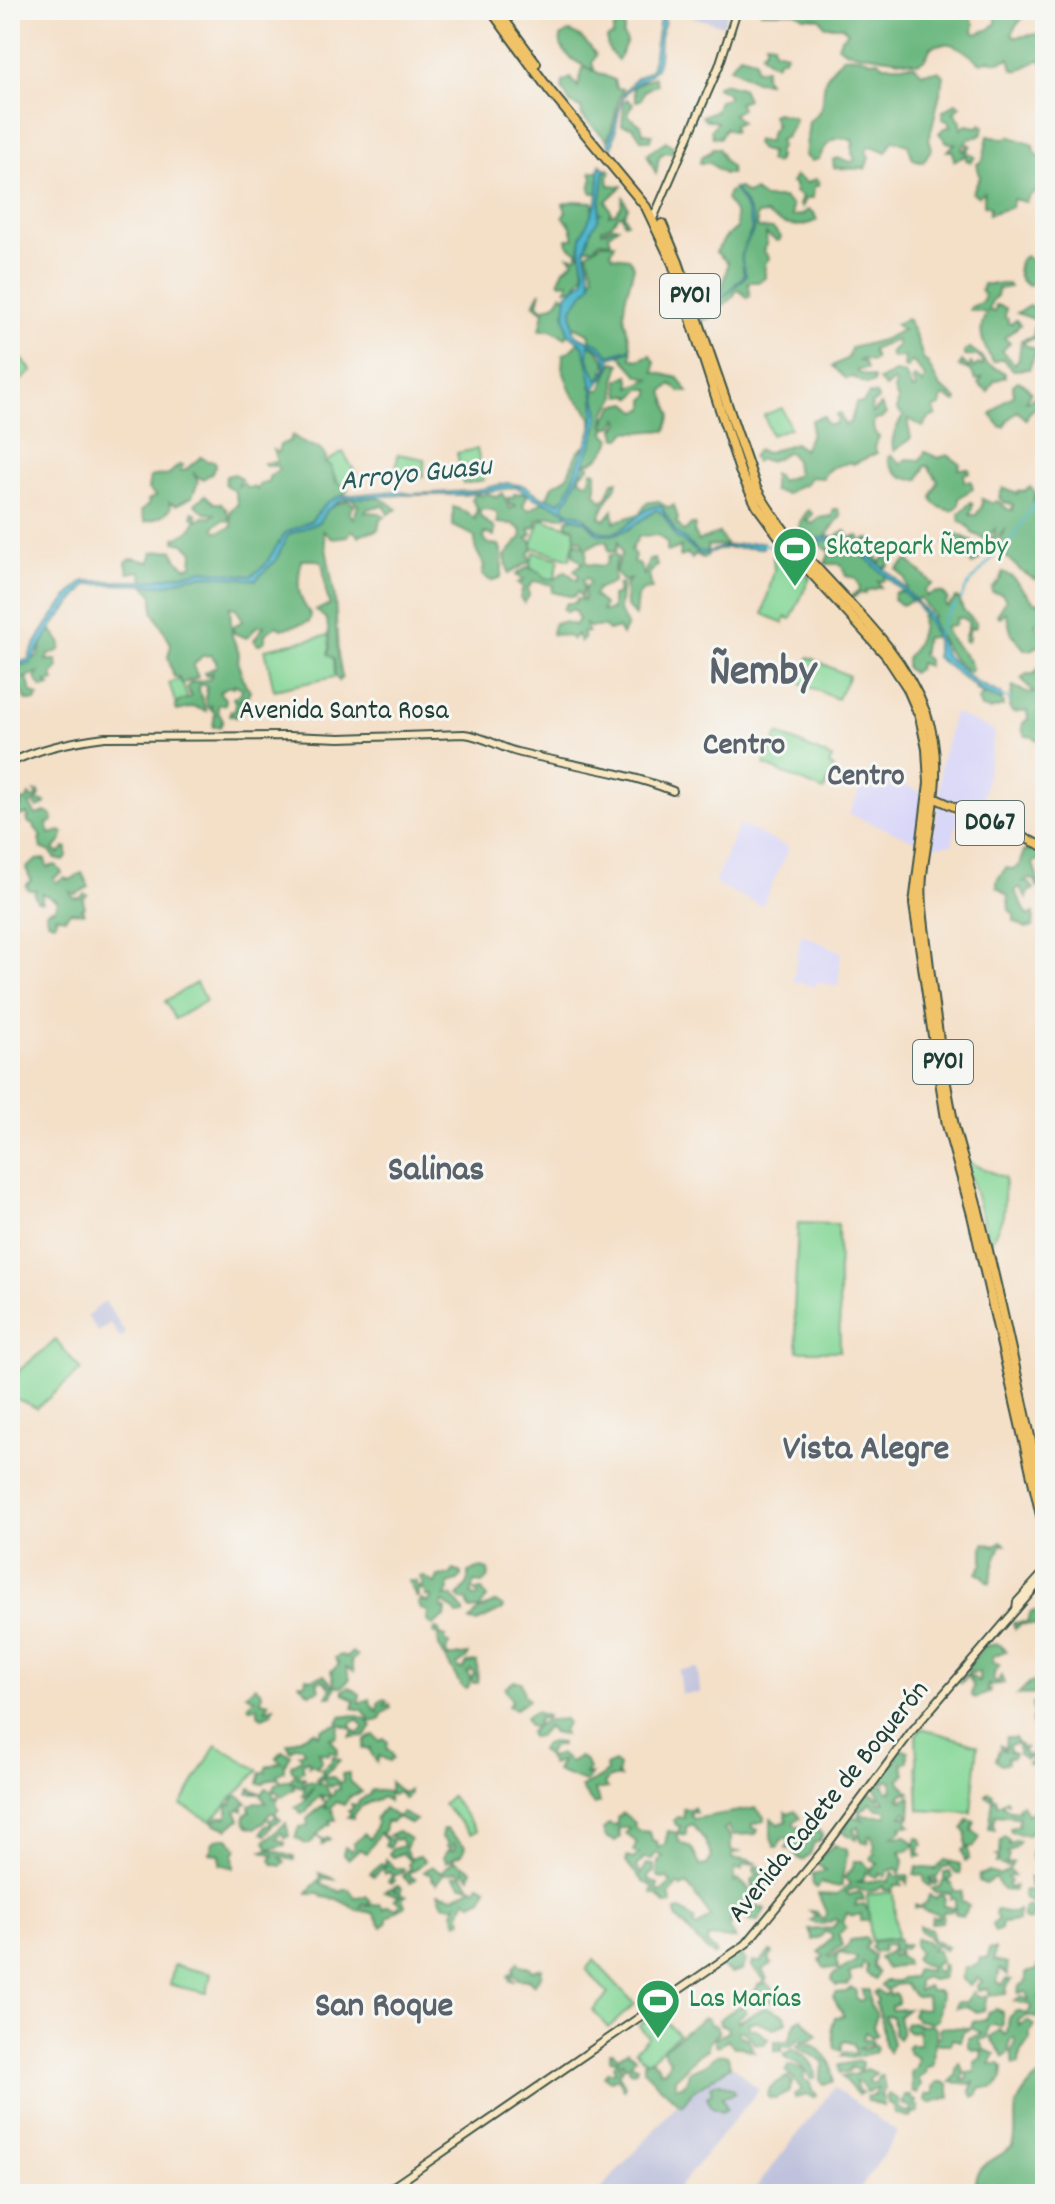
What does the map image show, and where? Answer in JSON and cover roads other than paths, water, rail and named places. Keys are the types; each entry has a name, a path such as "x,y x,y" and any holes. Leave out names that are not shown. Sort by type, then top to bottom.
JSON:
{"highway":[{"name":"PY01","path":"491,10 550,91 632,179 655,216 678,262 751,478 768,510 787,541 886,655 907,687 924,734 932,797 917,868 914,904 947,1125 994,1295 1045,1504"},
{"name":"PY01","path":"497,10 590,134"},
{"name":"PY01","path":"994,1295 1045,1533"}],"main road":[{"path":"655,216 719,66 737,10"},
{"name":"Avenida Santa Rosa","path":"10,763 50,748 105,737 367,738 464,734 482,737 513,751 634,776 673,791"},
{"name":"D067","path":"932,797 1045,847"},
{"name":"Avenida Cadete de Boquerón","path":"382,2194 746,1944 825,1848 911,1732 1045,1573"}],"water":[{"path":"660,18 665,20 657,65 623,98 612,147 608,144 624,92 652,67"},
{"path":"600,164 605,169 598,220 585,250 592,283 572,308 574,330 580,337 596,342 609,355 631,350 610,358 609,369 597,387 595,395 599,417 594,436 570,496 563,505 569,512 584,517 596,529 608,533 624,528 645,511 661,506 676,532 698,551 763,542 763,548 726,548 701,555 676,537 663,514 656,510 627,530 613,535 598,534 585,521 571,517 561,508 532,497 517,487 463,495 342,499 326,511 319,522 288,535 276,560 256,580 210,575 189,577 166,585 88,584 54,624 30,664 10,666 28,660 52,617 85,581 149,581 204,570 251,576 264,566 285,533 311,521 327,502 341,496 395,491 412,494 473,491 507,483 525,486 540,496 559,502 571,485 591,434 594,414 592,384 583,345 568,333 565,314 567,294 584,280 581,237 597,201","holes":["589,343 601,350 607,364 607,369 598,380 588,359"]},
{"path":"733,187 753,221 754,230 746,244 752,229 747,211"},
{"path":"743,251 746,276 716,304 744,276"},
{"path":"829,537 859,547 895,578 929,615 946,656 977,683 1002,694 1001,700 983,693 936,657 932,629 917,605 854,547 832,540 806,543 802,549 796,542"}],"waterway":[{"path":"996,553 1009,543 1045,488"},
{"name":"Arroyo Guasu","path":"762,544 774,549"},
{"path":"961,600 965,589 994,556"},
{"path":"937,636 943,619 957,604"},
{"name":"Arroyo Guasu","path":"999,696 1012,700"}],"place":[{"name":"Skatepark Ñemby","path":"795,588"},
{"name":"Las Marías","path":"658,2040"}],"district":[{"name":"Ñemby","path":"763,674"},
{"name":"Centro","path":"744,747"},
{"name":"Centro","path":"866,778"},
{"name":"Salinas","path":"436,1172"},
{"name":"Vista Alegre","path":"866,1451"},
{"name":"San Roque","path":"384,2008"}]}
